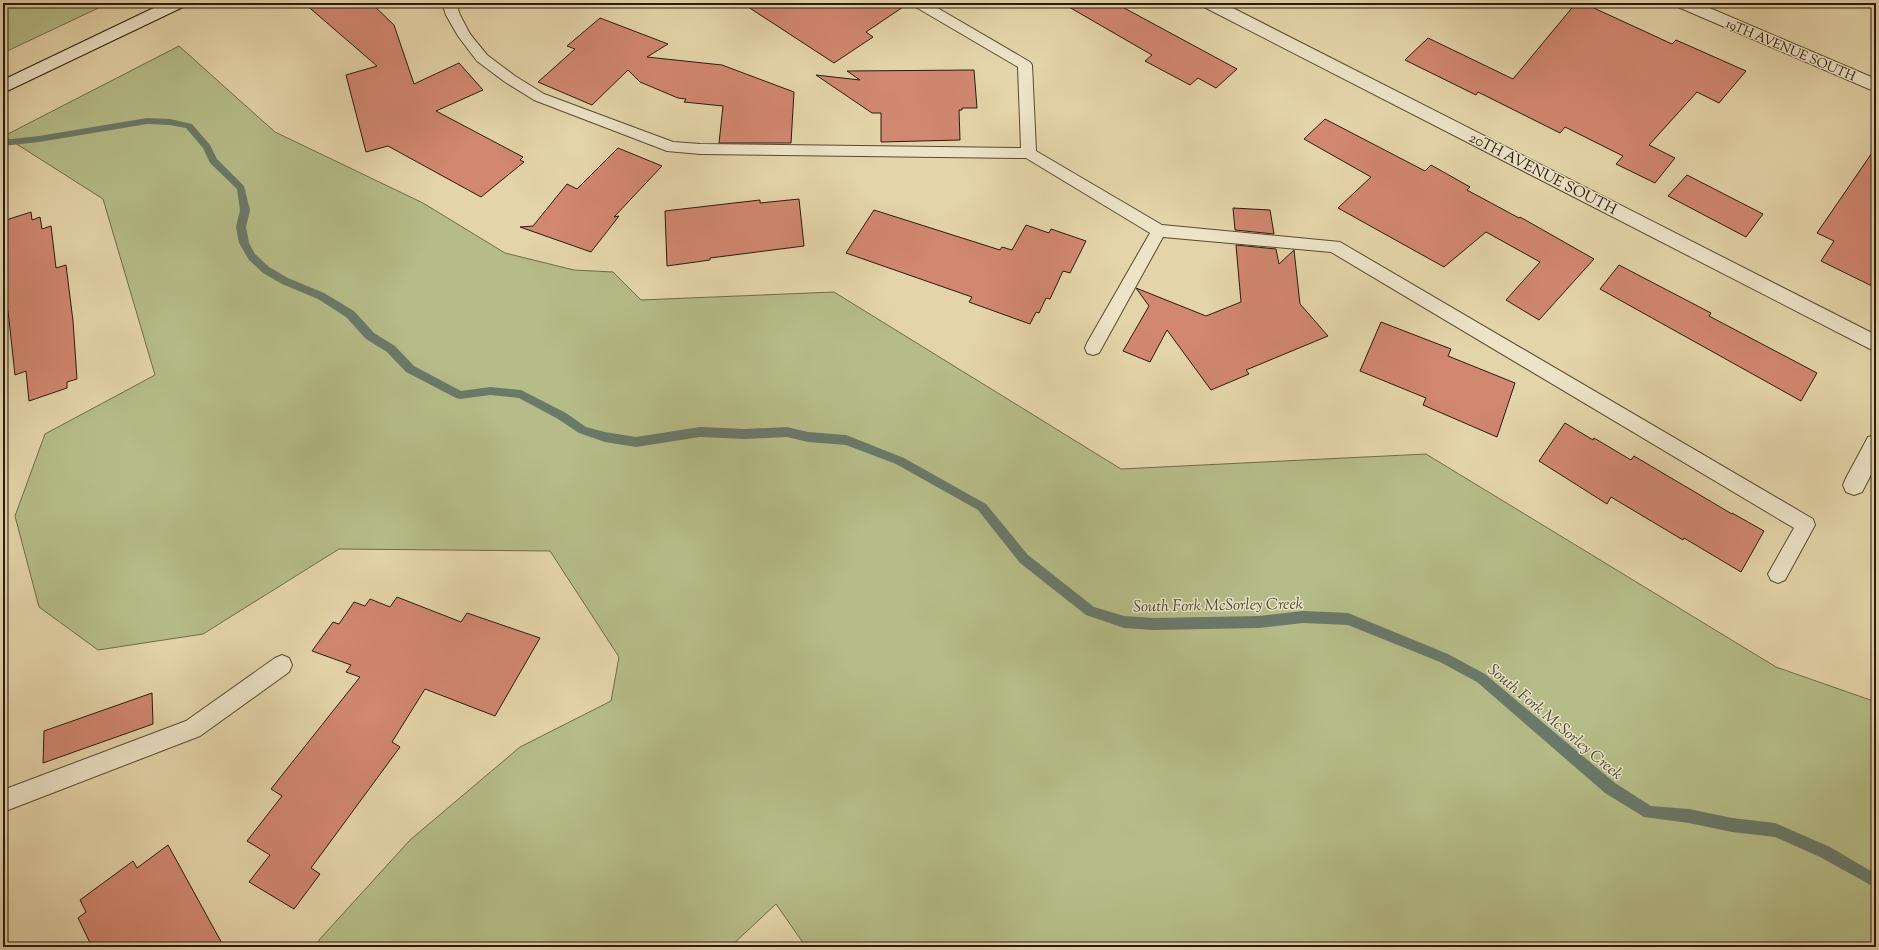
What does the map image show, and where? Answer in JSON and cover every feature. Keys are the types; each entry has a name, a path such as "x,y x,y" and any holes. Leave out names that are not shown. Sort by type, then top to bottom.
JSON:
{"street":[{"path":"3,87 177,3"},
{"name":"20TH AVENUE SOUTH","path":"1210,3 1876,344"},
{"name":"19TH AVENUE SOUTH","path":"1684,3 1876,86"},
{"path":"1854,485 1876,444"}],"lane":[{"path":"449,3 453,15 465,36 482,58 510,79 539,97 672,147 700,149 1029,153 1159,231 1334,246 1806,525 1778,574"},
{"path":"919,3 1025,65 1029,153"},
{"path":"1093,348 1159,231"},
{"path":"3,801 193,729 282,665"}],"green space":[{"path":"3,3 109,3 3,53"},
{"path":"179,46 275,132 423,203 505,253 574,270 613,272 641,300 834,292 1121,469 1426,454 1776,667 1876,702 1876,947 806,947 776,904 730,947 318,947 319,940 410,840 520,747 611,701 619,657 550,551 339,549 203,634 98,650 39,607 15,516 45,434 155,375 103,199 4,136"}],"building":[{"path":"304,3 371,3 394,25 414,84 459,63 483,90 436,111 523,157 520,160 524,162 481,197 388,146 366,152 346,75 377,66"},
{"path":"742,3 909,3 866,32 873,37 834,63"},
{"path":"1062,3 1115,3 1237,69 1216,88 1198,78 1190,85 1145,61 1152,55"},
{"path":"1576,3 1583,3 1672,44 1676,40 1746,71 1719,103 1697,92 1649,145 1675,158 1655,183 1616,164 1623,156 1565,127 1560,133 1478,92 1476,95 1405,60 1428,38 1513,79"},
{"path":"600,18 668,44 647,57 722,65 794,92 791,143 719,143 723,106 684,102 686,99 678,98 640,82 628,70 592,105 538,82 575,49 567,46"},
{"path":"974,70 977,108 962,108 962,110 959,110 960,140 881,142 881,113 872,113 816,75 860,80 847,71"},
{"path":"1325,119 1425,171 1431,165 1470,187 1467,190 1519,218 1520,217 1594,259 1539,320 1506,300 1540,262 1486,232 1444,267 1338,208 1371,177 1304,139"},
{"path":"1876,147 1876,288 1821,261 1834,241 1817,233"},
{"path":"618,148 662,166 614,217 619,216 591,252 520,227 533,226 567,184 577,189"},
{"path":"1687,175 1763,214 1746,237 1668,196"},
{"path":"799,199 804,246 710,258 710,260 667,266 665,211 760,200 760,203"},
{"path":"1233,208 1270,210 1274,234 1235,230"},
{"path":"874,210 1000,250 1002,247 1012,250 1026,225 1049,233 1051,229 1086,241 1070,273 1063,271 1050,299 1046,298 1039,313 1036,312 1030,324 969,302 972,297 846,253"},
{"path":"31,212 32,220 40,217 42,229 51,226 56,268 66,265 73,321 77,379 67,382 67,388 29,401 26,371 15,375 5,287 3,288 3,221"},
{"path":"1236,245 1276,249 1279,264 1294,250 1300,304 1328,336 1246,370 1249,374 1211,390 1167,330 1150,362 1123,351 1149,306 1136,288 1206,316 1241,302"},
{"path":"1619,265 1711,313 1709,316 1817,373 1801,401 1600,289"},
{"path":"1381,322 1451,349 1448,356 1515,383 1497,437 1423,405 1426,398 1360,371"},
{"path":"1565,423 1631,460 1634,456 1732,514 1764,531 1741,572 1684,538 1683,540 1611,497 1607,504 1539,461"},
{"path":"397,597 461,622 467,613 540,638 495,716 425,689 392,742 400,747 311,868 320,874 294,909 249,882 270,855 247,841 282,796 271,789 360,677 346,672 351,665 312,651 333,622 339,624 354,602 365,606 370,599 390,607"},
{"path":"152,693 153,724 43,763 44,731"},
{"path":"168,845 224,947 92,947 78,918 86,912 80,900 133,861 137,868"}],"waterway":[{"name":"South Fork McSorley Creek","path":"3,143 39,139 147,121 170,122 189,126 207,147 213,161 241,188 245,210 241,227 244,243 252,257 266,270 285,281 321,296 350,314 370,336 391,349 410,369 460,395 490,391 521,394 562,416 583,430 605,437 636,442 700,432 745,434 787,432 808,437 846,440 900,461 982,507 1024,559 1090,611 1124,622 1153,624 1259,622 1303,617 1348,619 1444,658 1481,678 1610,788 1649,812 1689,816 1732,825 1775,830 1825,852 1876,881"}]}
